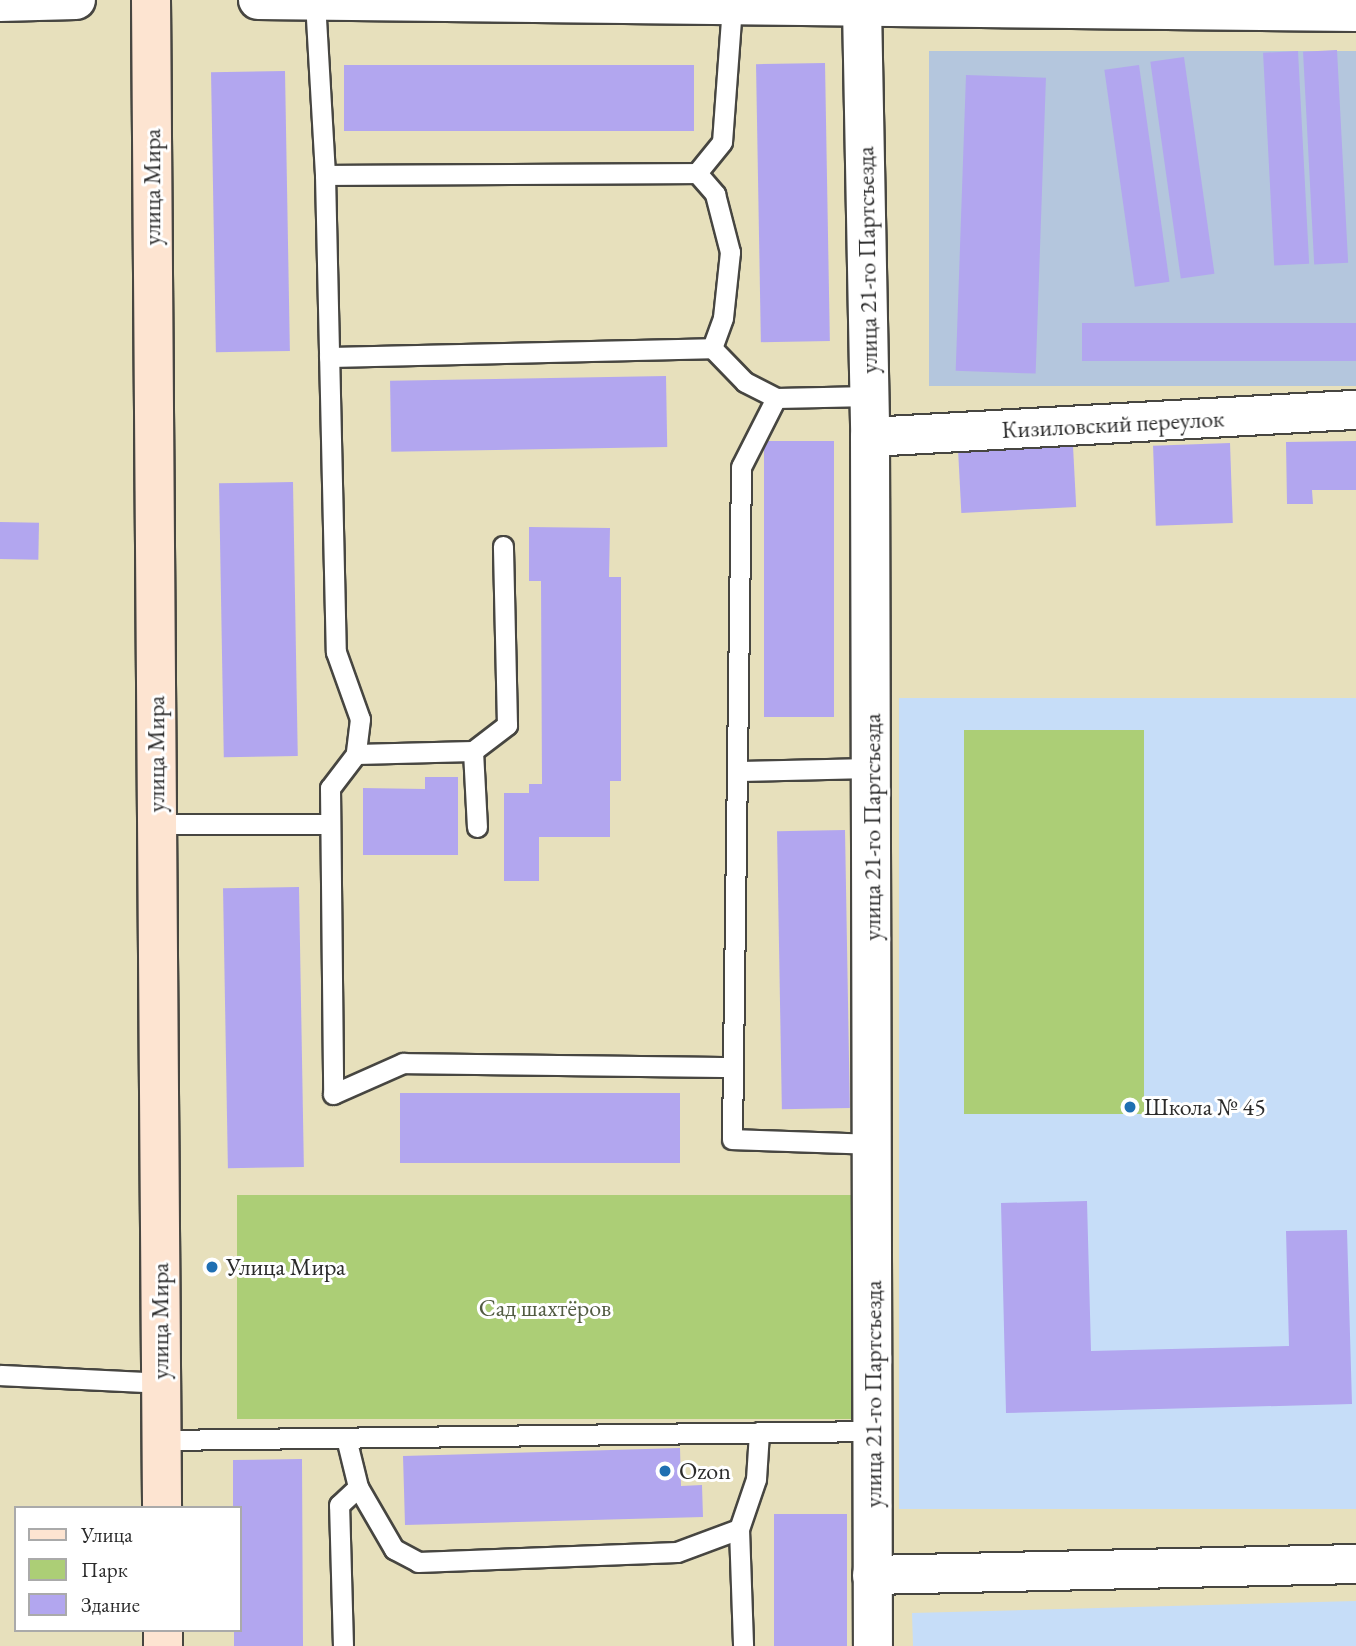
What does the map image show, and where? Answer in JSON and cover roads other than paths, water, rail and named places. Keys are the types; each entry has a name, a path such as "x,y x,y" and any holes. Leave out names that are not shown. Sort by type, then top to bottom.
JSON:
{"street":[{"path":"0,2 76,0"},
{"name":"улица Мира","path":"151,0 162,1506"},
{"path":"258,0 1356,12"},
{"name":"улица 21-го Партсъезда","path":"862,7 870,396 873,1646"},
{"name":"Кизиловский переулок","path":"870,437 1356,410"},
{"path":"872,1575 1356,1564"}],"lane":[{"path":"315,1 325,175 336,652 360,719 356,754 330,788 332,1094 403,1063 733,1067"},
{"path":"697,173 722,142 732,6"},
{"path":"325,175 697,173 715,194 730,251 723,318 712,348"},
{"path":"329,357 712,348 745,382 776,398 870,396"},
{"path":"776,398 741,467 732,1139 873,1144"},
{"path":"356,754 473,751 507,725 503,546"},
{"path":"473,751 477,827"},
{"path":"739,771 872,768"},
{"path":"157,824 330,824"},
{"path":"0,1375 161,1382"},
{"path":"161,1440 874,1431"},
{"path":"743,1646 739,1529 756,1479 759,1432"},
{"path":"346,1438 358,1487 394,1549 418,1562 677,1552 739,1529"},
{"path":"343,1646 339,1505 358,1487"}],"place":[{"name":"Школа № 45","path":"1130,1107"},
{"name":"Улица Мира","path":"212,1267"},
{"name":"Ozon","path":"665,1471"}],"park label":[{"name":"Сад шахтёров","path":"545,1308"}]}
